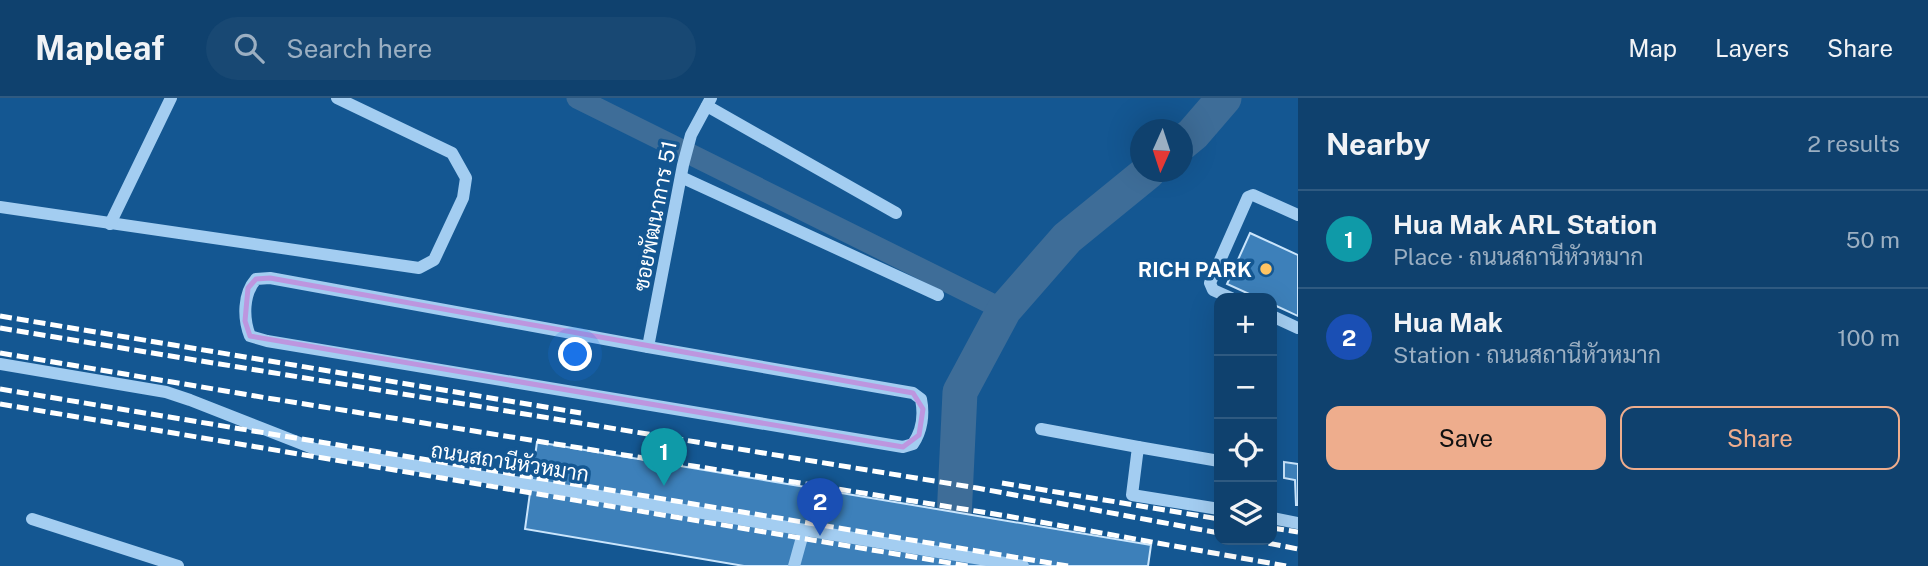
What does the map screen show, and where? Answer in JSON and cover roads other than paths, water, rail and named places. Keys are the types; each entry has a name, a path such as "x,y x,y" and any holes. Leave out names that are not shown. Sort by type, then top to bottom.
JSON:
{"street":[{"path":"110,224 171,98"},
{"path":"0,207 419,268 434,260 463,198 466,177 452,153 337,98"},
{"path":"709,102 896,213"},
{"name":"ซอยพัฒนาการ 51","path":"648,347 682,171 691,135 709,102"},
{"path":"682,171 938,295"},
{"path":"1220,293 1213,290 1210,283 1248,198 1253,195 1298,215"},
{"path":"271,278 648,347 913,393 921,398 923,409 919,435 913,444 903,447 268,341 250,335 245,321 248,288 256,279 271,278"},
{"path":"1277,318 1298,328"},
{"name":"ถนนสถานีหัวหมาก","path":"0,365 166,392 315,449 1023,566"},
{"path":"1041,429 1214,460"},
{"path":"1138,447 1132,495 1214,508"},
{"path":"32,519 178,566"},
{"path":"1277,519 1298,523"},
{"path":"794,566 804,530"}],"waterway":[{"path":"577,98 1004,310"},
{"path":"1193,134 1224,98"},
{"path":"862,566 864,562 952,561 960,392 1004,310 1067,238 1136,182"}],"railway":[{"path":"0,316 581,413"},
{"path":"0,328 977,488 1214,532"},
{"path":"0,353 1007,516 1286,566"},
{"path":"0,389 1068,566"},
{"path":"0,404 968,566"},
{"path":"1002,483 1214,518"},
{"path":"1277,529 1298,532"},
{"path":"1277,545 1298,549"}],"place":[{"name":"RICH PARK","path":"1266,269"},
{"name":"Hua Mak ARL Station","path":"664,486"},
{"name":"Hua Mak","path":"820,536"}]}
